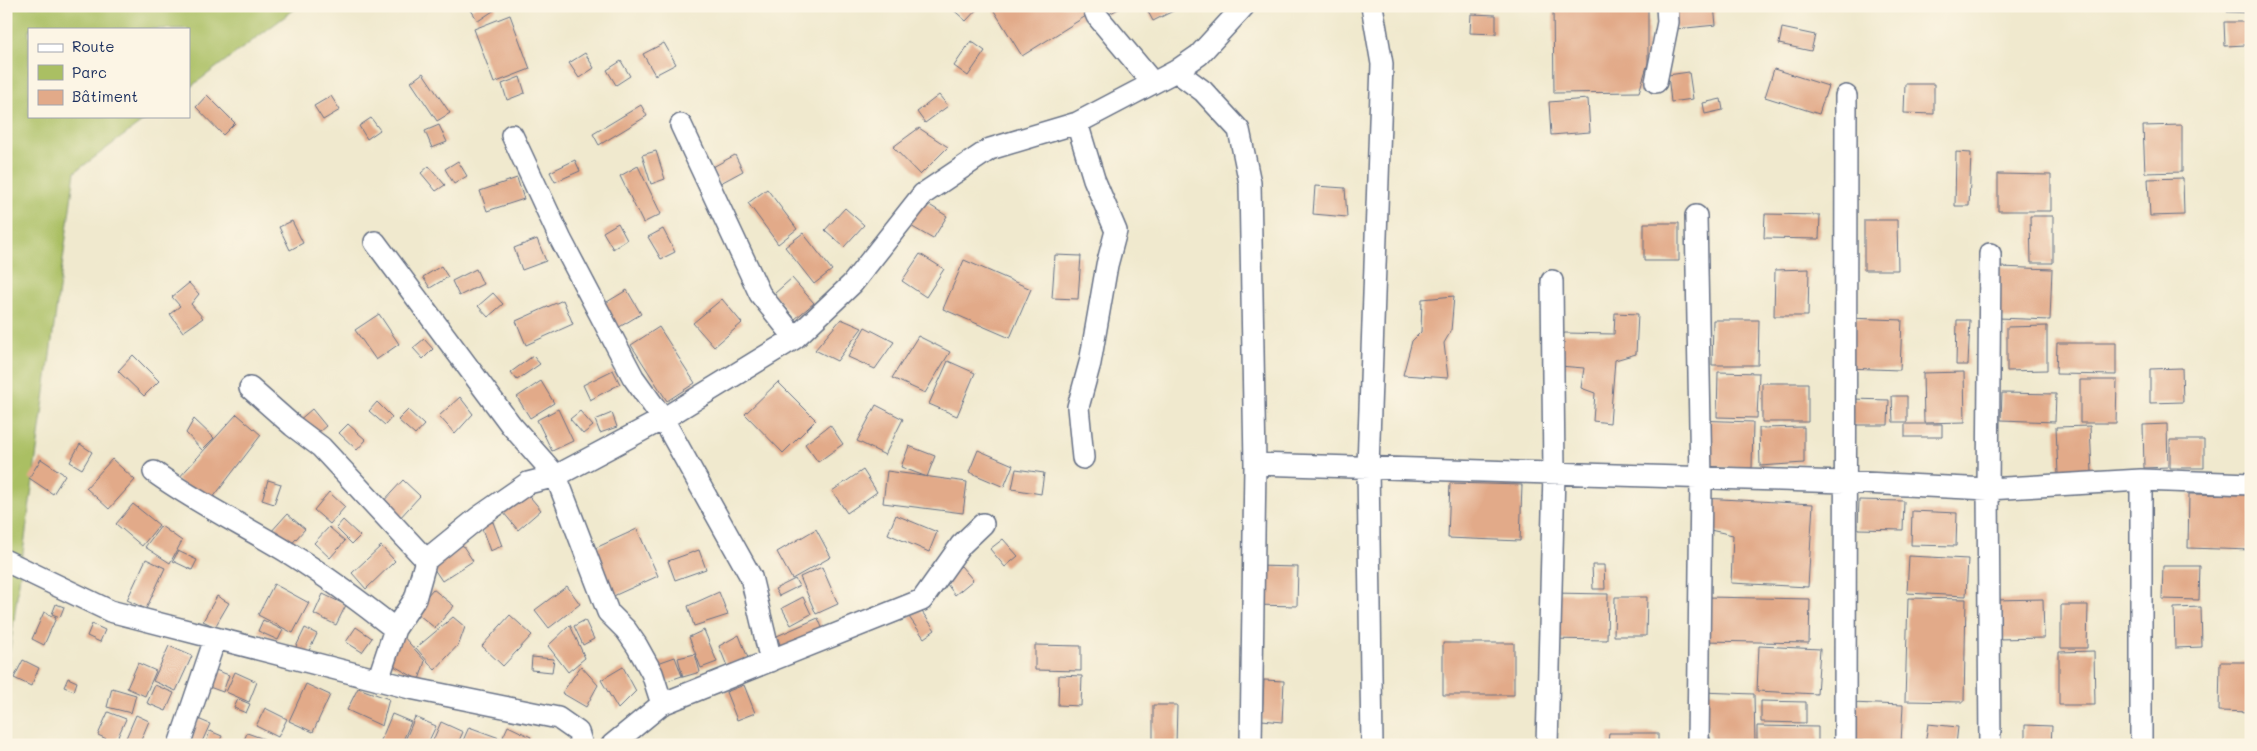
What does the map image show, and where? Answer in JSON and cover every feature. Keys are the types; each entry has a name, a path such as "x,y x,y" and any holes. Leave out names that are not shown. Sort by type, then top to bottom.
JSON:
{"street":[{"path":"1093,6 1097,16 1153,83"},
{"path":"378,680 396,629 414,599 426,560 479,517 528,483 556,476 663,419 795,338 852,284 923,194 990,149 1077,122 1176,71 1199,55 1244,6"},
{"path":"1372,6 1382,64 1368,467 1372,745"},
{"path":"1656,82 1668,22 1667,6"},
{"path":"1176,71 1203,91 1239,130 1250,183 1255,464 1251,745"},
{"path":"1845,745 1846,96"},
{"path":"1077,122 1094,179 1116,231 1107,265 1090,363 1078,407 1083,458"},
{"path":"681,125 760,294 795,338"},
{"path":"512,135 561,240 628,368 663,419 751,577 771,661"},
{"path":"1696,216 1701,478 1698,745"},
{"path":"375,242 511,425 556,476 608,612 626,630 637,646 652,673 662,704"},
{"path":"1990,254 1988,489 1990,745"},
{"path":"1547,745 1554,473 1552,281"},
{"path":"250,388 293,426 322,447 426,560"},
{"path":"1255,464 1844,482 1988,489 2141,480 2251,484"},
{"path":"154,472 181,492 293,556 357,598 396,629"},
{"path":"2141,480 2142,745"},
{"path":"612,745 662,704 922,600 961,545 983,524"},
{"path":"6,561 110,611 378,680 558,718 578,732 582,745"},
{"path":"179,745 215,639"}],"green space":[{"path":"6,6 299,6 190,87 190,28 28,28 28,118 147,118 75,172 6,678"}],"building":[{"path":"476,6 495,6 496,9 478,21 471,10"},
{"path":"949,6 980,6 966,21"},
{"path":"991,6 1079,6 1086,16 1022,56"},
{"path":"1102,6 1124,6 1107,15"},
{"path":"1145,6 1175,6 1177,9 1153,21"},
{"path":"1553,6 1648,6 1648,63 1639,92 1554,93"},
{"path":"1673,6 1714,6 1716,25 1676,29"},
{"path":"2227,6 2251,6 2251,13 2227,12"},
{"path":"1471,14 1496,15 1496,34 1470,33"},
{"path":"510,15 530,69 494,83 474,29"},
{"path":"2224,22 2245,22 2246,45 2225,46"},
{"path":"1782,28 1815,35 1811,51 1779,44"},
{"path":"971,41 985,51 968,76 954,66"},
{"path":"664,43 676,64 655,75 643,54"},
{"path":"585,53 594,68 579,78 569,63"},
{"path":"621,61 630,76 616,85 607,70"},
{"path":"1774,69 1828,86 1819,114 1765,97"},
{"path":"1689,72 1693,99 1671,102 1668,75"},
{"path":"423,73 450,113 437,121 411,82"},
{"path":"520,77 525,93 507,100 502,84"},
{"path":"1905,84 1934,84 1934,114 1904,113"},
{"path":"207,95 235,123 223,135 196,107"},
{"path":"939,95 948,106 925,123 917,112"},
{"path":"331,96 340,110 323,120 314,106"},
{"path":"1588,99 1590,132 1551,135 1549,102"},
{"path":"1721,99 1723,110 1705,114 1703,103"},
{"path":"641,105 647,116 599,145 593,134"},
{"path":"371,118 380,130 367,139 359,126"},
{"path":"439,125 447,142 432,148 425,131"},
{"path":"2182,125 2182,172 2145,173 2143,126"},
{"path":"919,128 948,147 920,175 893,147"},
{"path":"656,151 665,179 651,184 642,155"},
{"path":"1956,152 1971,153 1969,206 1955,206"},
{"path":"735,155 743,171 719,184 711,168"},
{"path":"575,160 580,171 555,182 550,172"},
{"path":"458,161 467,176 454,184 445,169"},
{"path":"429,166 445,185 436,191 421,173"},
{"path":"638,166 661,214 643,223 620,176"},
{"path":"1998,174 2051,175 2051,211 1998,211"},
{"path":"517,178 524,199 487,211 480,191"},
{"path":"2183,178 2184,215 2150,216 2148,179"},
{"path":"1315,186 1345,188 1347,217 1313,214"},
{"path":"767,189 797,229 778,244 748,203"},
{"path":"923,201 947,216 933,239 909,225"},
{"path":"845,208 864,225 844,247 825,230"},
{"path":"1765,214 1820,215 1819,239 1764,238"},
{"path":"2030,216 2053,216 2053,263 2031,263"},
{"path":"1864,220 1897,220 1898,270 1864,270"},
{"path":"292,221 303,243 290,250 279,227"},
{"path":"618,223 627,240 613,249 603,232"},
{"path":"1644,223 1679,223 1679,261 1644,261"},
{"path":"663,229 675,252 661,259 648,237"},
{"path":"803,233 832,270 814,284 785,247"},
{"path":"537,239 546,261 522,270 514,248"},
{"path":"920,254 944,269 926,297 902,281"},
{"path":"1055,255 1081,256 1078,299 1052,298"},
{"path":"964,260 1031,289 1010,338 943,309"},
{"path":"441,266 448,277 430,288 423,277"},
{"path":"2000,267 2052,269 2050,320 1998,318"},
{"path":"476,269 483,284 459,296 452,281"},
{"path":"1809,269 1808,316 1774,316 1775,270"},
{"path":"792,278 814,303 795,319 774,294"},
{"path":"189,283 199,294 191,304 203,318 183,332 170,314 180,306 172,297"},
{"path":"627,290 641,314 616,329 602,305"},
{"path":"493,293 503,304 488,317 478,306"},
{"path":"1454,296 1451,331 1444,343 1448,378 1403,375 1412,341 1421,332 1422,299"},
{"path":"722,299 742,323 714,347 693,323"},
{"path":"563,300 573,324 526,345 516,321"},
{"path":"1615,313 1638,314 1636,354 1615,360 1610,423 1593,421 1595,393 1581,388 1584,368 1547,365 1549,341 1565,333 1614,334"},
{"path":"379,314 399,344 376,360 355,330"},
{"path":"1848,318 1902,320 1900,370 1846,368"},
{"path":"841,319 862,328 837,361 815,350"},
{"path":"1713,320 1759,320 1758,365 1712,365"},
{"path":"1957,320 1970,320 1968,365 1956,365"},
{"path":"2047,326 2047,370 2007,371 2007,327"},
{"path":"659,327 695,383 667,401 631,345"},
{"path":"865,327 894,342 875,369 848,357"},
{"path":"918,336 950,352 925,393 892,378"},
{"path":"424,339 433,349 423,359 413,348"},
{"path":"2057,343 2116,343 2116,375 2056,374"},
{"path":"133,355 159,381 144,396 118,371"},
{"path":"533,356 540,364 517,380 511,372"},
{"path":"948,361 975,373 957,416 929,404"},
{"path":"2182,368 2183,402 2150,403 2150,369"},
{"path":"613,370 620,384 590,400 583,385"},
{"path":"1718,372 1759,373 1757,418 1717,417"},
{"path":"1964,372 1965,422 1924,423 1923,373"},
{"path":"2080,380 2117,380 2116,423 2080,423"},
{"path":"541,381 554,403 530,418 517,397"},
{"path":"778,382 816,420 783,453 745,414"},
{"path":"1762,383 1808,383 1808,422 1762,422"},
{"path":"2002,393 2056,394 2055,422 2001,420"},
{"path":"1892,396 1907,396 1907,422 1893,422"},
{"path":"460,397 473,414 455,434 439,416"},
{"path":"1852,399 1889,400 1888,425 1852,425"},
{"path":"377,402 392,417 385,425 369,411"},
{"path":"876,405 903,419 885,455 857,441"},
{"path":"312,409 326,426 312,438 298,421"},
{"path":"558,409 573,441 552,451 537,420"},
{"path":"408,410 424,425 415,435 398,420"},
{"path":"580,411 593,426 583,434 570,419"},
{"path":"612,413 617,427 600,433 595,420"},
{"path":"237,414 261,435 209,503 177,480"},
{"path":"194,419 214,438 202,450 186,433"},
{"path":"1695,420 1753,422 1752,468 1694,467"},
{"path":"348,424 366,440 357,450 339,433"},
{"path":"1905,424 1942,424 1942,437 1905,437"},
{"path":"2167,424 2168,467 2144,468 2143,425"},
{"path":"830,425 843,444 818,462 805,444"},
{"path":"2090,426 2092,472 2058,474 2056,427"},
{"path":"1804,427 1804,463 1760,466 1759,428"},
{"path":"2170,440 2204,440 2204,468 2170,468"},
{"path":"80,444 92,452 82,469 70,462"},
{"path":"909,446 935,456 927,477 901,467"},
{"path":"978,450 1013,465 1004,487 969,472"},
{"path":"41,459 65,475 53,494 29,478"},
{"path":"112,459 135,480 109,509 86,488"},
{"path":"1016,469 1044,473 1041,494 1012,489"},
{"path":"863,470 877,492 847,513 832,491"},
{"path":"887,471 967,482 963,513 883,503"},
{"path":"268,480 281,484 274,504 262,500"},
{"path":"403,480 420,496 398,520 381,504"},
{"path":"1450,483 1522,485 1520,541 1448,538"},
{"path":"329,492 345,507 330,524 314,510"},
{"path":"526,492 541,510 518,530 503,512"},
{"path":"2189,494 2251,495 2251,550 2188,548"},
{"path":"1703,498 1813,504 1808,587 1731,583 1733,535 1701,528"},
{"path":"1859,500 1904,501 1903,530 1858,529"},
{"path":"133,504 159,525 142,546 116,524"},
{"path":"1912,511 1957,513 1956,546 1911,545"},
{"path":"287,514 305,529 287,549 270,533"},
{"path":"896,515 937,532 929,552 888,534"},
{"path":"343,520 360,536 352,544 336,528"},
{"path":"493,522 502,546 490,551 481,526"},
{"path":"161,526 182,541 170,563 145,547"},
{"path":"329,527 345,541 330,558 314,543"},
{"path":"637,529 658,576 609,598 589,551"},
{"path":"816,529 831,557 792,579 777,552"},
{"path":"1003,539 1018,556 1005,567 990,549"},
{"path":"459,540 473,561 442,581 428,560"},
{"path":"381,546 395,561 366,589 352,573"},
{"path":"699,550 706,569 675,580 668,561"},
{"path":"178,551 197,560 192,570 173,561"},
{"path":"1909,556 1968,559 1966,596 1907,593"},
{"path":"146,559 165,568 146,609 127,600"},
{"path":"1592,565 1604,565 1605,589 1593,589"},
{"path":"961,566 973,580 955,595 944,580"},
{"path":"1255,566 1298,567 1297,606 1254,605"},
{"path":"2163,566 2200,566 2199,600 2162,599"},
{"path":"822,567 838,604 816,614 800,577"},
{"path":"795,579 799,586 779,596 775,589"},
{"path":"274,584 309,603 293,633 258,615"},
{"path":"567,586 580,604 549,628 535,610"},
{"path":"433,589 454,606 435,628 414,611"},
{"path":"719,592 728,615 694,626 688,606"},
{"path":"1551,593 1608,594 1607,640 1549,639"},
{"path":"323,594 346,605 336,625 314,614"},
{"path":"217,596 229,603 215,627 203,621"},
{"path":"803,597 811,614 791,625 782,608"},
{"path":"1615,597 1647,597 1646,636 1614,636"},
{"path":"1706,597 1810,599 1809,643 1705,641"},
{"path":"1908,598 1966,599 1964,702 1905,701"},
{"path":"2043,599 2044,638 1997,639 1996,600"},
{"path":"56,604 64,607 60,617 52,614"},
{"path":"2061,605 2088,605 2087,648 2061,648"},
{"path":"2201,607 2202,647 2175,648 2174,608"},
{"path":"920,609 935,630 924,638 909,617"},
{"path":"44,612 56,618 44,645 32,639"},
{"path":"510,615 532,635 503,666 482,646"},
{"path":"453,617 465,627 459,644 435,670 416,648"},
{"path":"818,618 824,632 782,650 777,636"},
{"path":"263,620 283,630 278,640 258,631"},
{"path":"585,620 594,639 583,645 574,626"},
{"path":"92,624 105,630 100,642 87,636"},
{"path":"570,625 585,658 568,672 548,646"},
{"path":"356,627 372,638 362,652 346,642"},
{"path":"305,628 317,634 305,659 293,653"},
{"path":"704,630 717,662 701,668 689,637"},
{"path":"402,635 425,661 419,680 387,662"},
{"path":"739,635 748,658 727,666 719,646"},
{"path":"1443,643 1514,643 1514,695 1443,695"},
{"path":"1035,645 1081,646 1081,671 1035,670"},
{"path":"169,646 192,656 176,691 153,681"},
{"path":"1759,646 1820,649 1817,694 1757,691"},
{"path":"2094,651 2095,705 2059,705 2059,652"},
{"path":"695,654 700,672 683,677 678,658"},
{"path":"532,657 554,659 552,672 531,670"},
{"path":"675,657 682,676 658,684 652,665"},
{"path":"23,660 39,668 31,686 14,678"},
{"path":"2220,662 2251,662 2251,712 2219,711"},
{"path":"138,663 156,671 145,696 127,688"},
{"path":"581,666 598,685 586,707 562,693"},
{"path":"207,667 229,675 223,692 201,684"},
{"path":"623,667 636,691 618,709 601,680"},
{"path":"235,672 257,682 249,702 226,692"},
{"path":"1059,675 1082,676 1081,706 1058,705"},
{"path":"68,678 77,682 74,691 64,687"},
{"path":"1264,680 1284,681 1282,722 1262,720"},
{"path":"306,684 330,695 313,732 289,721"},
{"path":"155,685 174,693 166,711 147,703"},
{"path":"744,685 755,713 737,720 726,692"},
{"path":"112,688 136,695 131,713 107,707"},
{"path":"358,688 389,699 382,726 347,710"},
{"path":"1702,692 1754,694 1755,745 1712,745 1704,714"},
{"path":"238,699 250,704 246,713 234,708"},
{"path":"1761,701 1806,702 1806,723 1761,722"},
{"path":"1850,703 1903,705 1901,743 1848,740"},
{"path":"1153,705 1177,705 1176,745 1153,745"},
{"path":"265,708 287,719 278,737 256,726"},
{"path":"108,712 126,719 115,743 98,735"},
{"path":"392,714 411,722 401,745 379,745"},
{"path":"136,715 149,721 139,745 123,745"},
{"path":"415,717 436,726 427,745 403,745"},
{"path":"198,719 210,724 201,744 189,739"},
{"path":"441,722 463,732 457,745 431,745"},
{"path":"1928,724 1958,727 1956,745 1925,745"},
{"path":"2025,725 2052,726 2051,745 2025,745"},
{"path":"508,726 531,737 527,745 520,745 503,737"},
{"path":"1757,726 1818,727 1818,745 1757,745"},
{"path":"469,727 502,739 500,745 461,745"},
{"path":"210,731 222,736 218,745 205,745"},
{"path":"247,733 264,739 262,745 242,745"},
{"path":"1609,733 1658,733 1658,745 1608,745"},
{"path":"1505,742 1505,745 1474,745 1474,743"}]}
